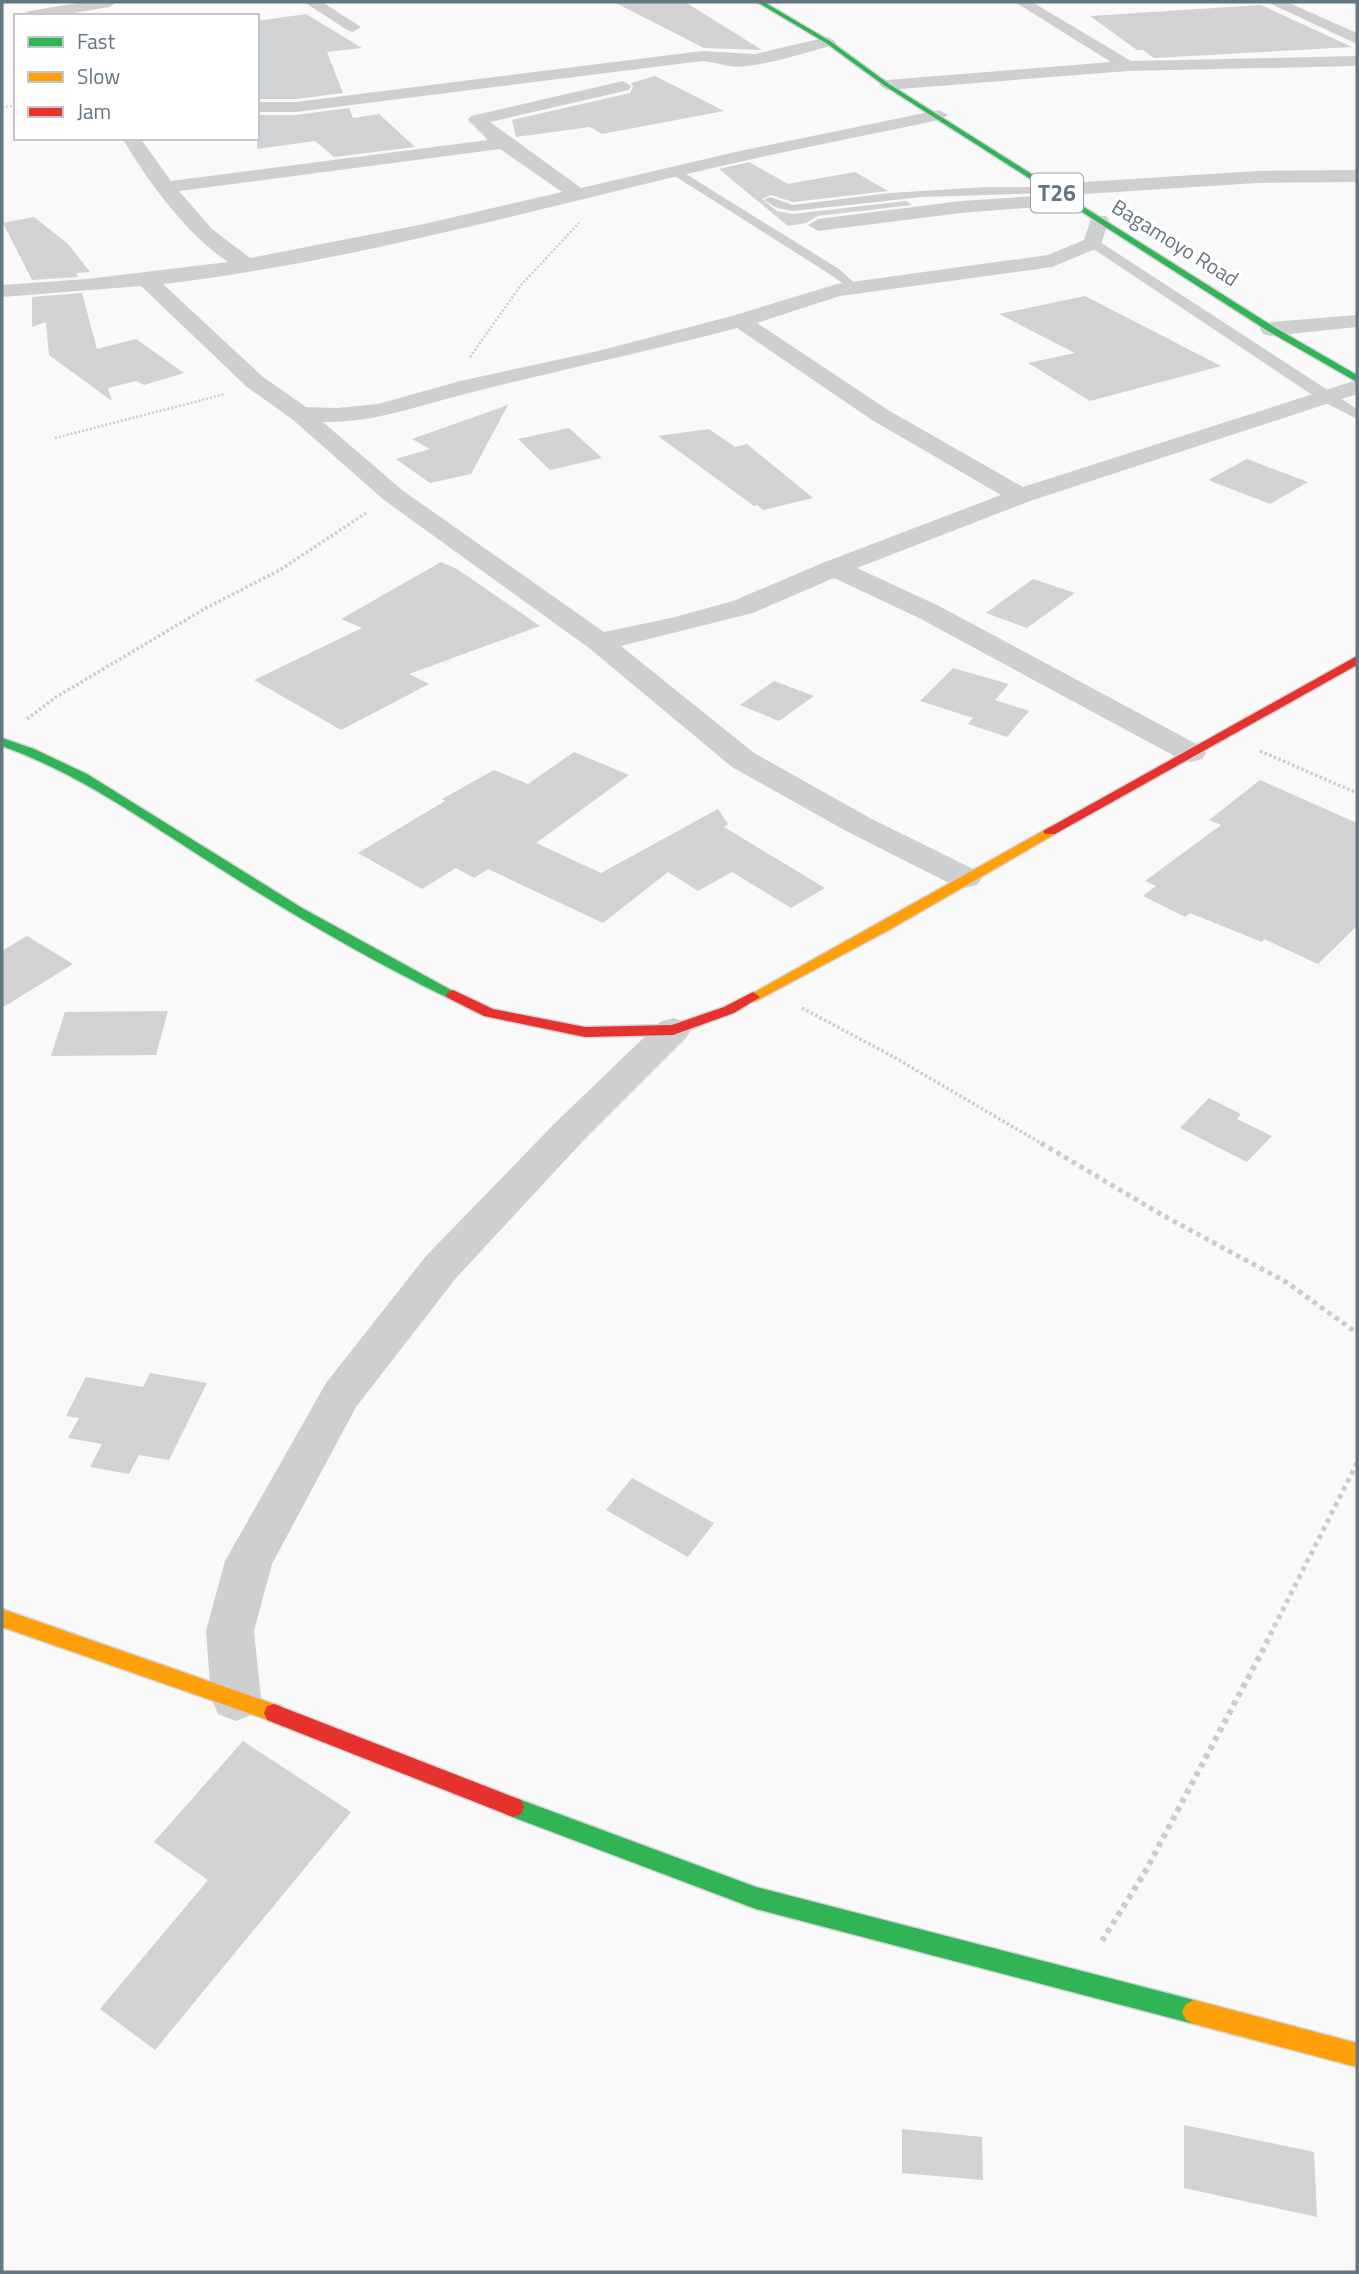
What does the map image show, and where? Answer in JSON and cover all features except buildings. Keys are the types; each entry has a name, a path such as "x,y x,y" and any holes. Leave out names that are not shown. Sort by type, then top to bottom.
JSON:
{"main road":[{"name":"Bagamoyo Road","path":"760,2 828,43 887,85 939,115 1099,220 1357,379"},
{"path":"2,742 25,749 90,781 291,909 400,970 489,1013 585,1032 673,1030 729,1010 884,927 965,878 1357,660"},
{"path":"2,1618 236,1698 516,1808 756,1898 1357,2055"}],"street":[{"path":"40,14 108,2"},
{"path":"312,2 353,27"},
{"path":"1022,2 1128,66"},
{"path":"1275,2 1357,39"},
{"path":"670,77 828,43"},
{"path":"259,107 296,107 702,56 755,59"},
{"path":"887,85 1128,66 1357,61"},
{"path":"466,112 641,84"},
{"path":"432,88 503,143 579,195"},
{"path":"2,291 148,281 369,242 674,171 939,115"},
{"path":"132,140 199,230 218,248 244,264"},
{"path":"165,187 503,143"},
{"path":"818,225 1060,195 1257,177 1357,176"},
{"path":"300,414 337,415 379,411 460,388 599,357 740,321 820,294 853,287 1052,261 1093,243 1099,220"},
{"path":"148,281 255,382 300,414 393,495 599,642 743,760 859,825 965,878"},
{"path":"740,321 880,415 1021,496"},
{"path":"1272,329 1357,321"},
{"path":"599,642 675,626 743,607 834,568 1021,496 1357,387"},
{"path":"834,568 929,612 1191,754"},
{"path":"236,1698 230,1631 249,1561 341,1395 441,1266 569,1132 673,1030"}],"lane":[{"path":"674,171 824,265 853,287"},
{"path":"769,200 793,208 876,195 926,191 1060,195"},
{"path":"1093,243 1325,397 1357,415"}],"path":[{"path":"460,388 471,371 467,361 520,285 568,233 606,202 621,185"},
{"path":"55,438 161,412 255,382"},
{"path":"23,722 56,697 195,614 280,570 393,495"},
{"path":"1224,735 1357,793"},
{"path":"766,990 873,1044 966,1096 1157,1211 1330,1308 1357,1333"},
{"path":"1076,1983 1145,1872 1227,1722 1357,1463"}],"traffic: fast":[{"path":"760,2 828,42 887,85 1271,329 1357,379"},
{"path":"2,742 83,777 297,911 453,995"},
{"path":"513,1807 756,1898 1194,2012"}],"traffic: slow":[{"path":"753,997 884,927 1050,831"},
{"path":"2,1618 274,1713"},
{"path":"1194,2012 1357,2055"}],"traffic: jam":[{"path":"1050,831 1357,660"},
{"path":"453,995 489,1013 585,1032 673,1030 729,1010 753,997"},
{"path":"274,1713 513,1807"}]}
